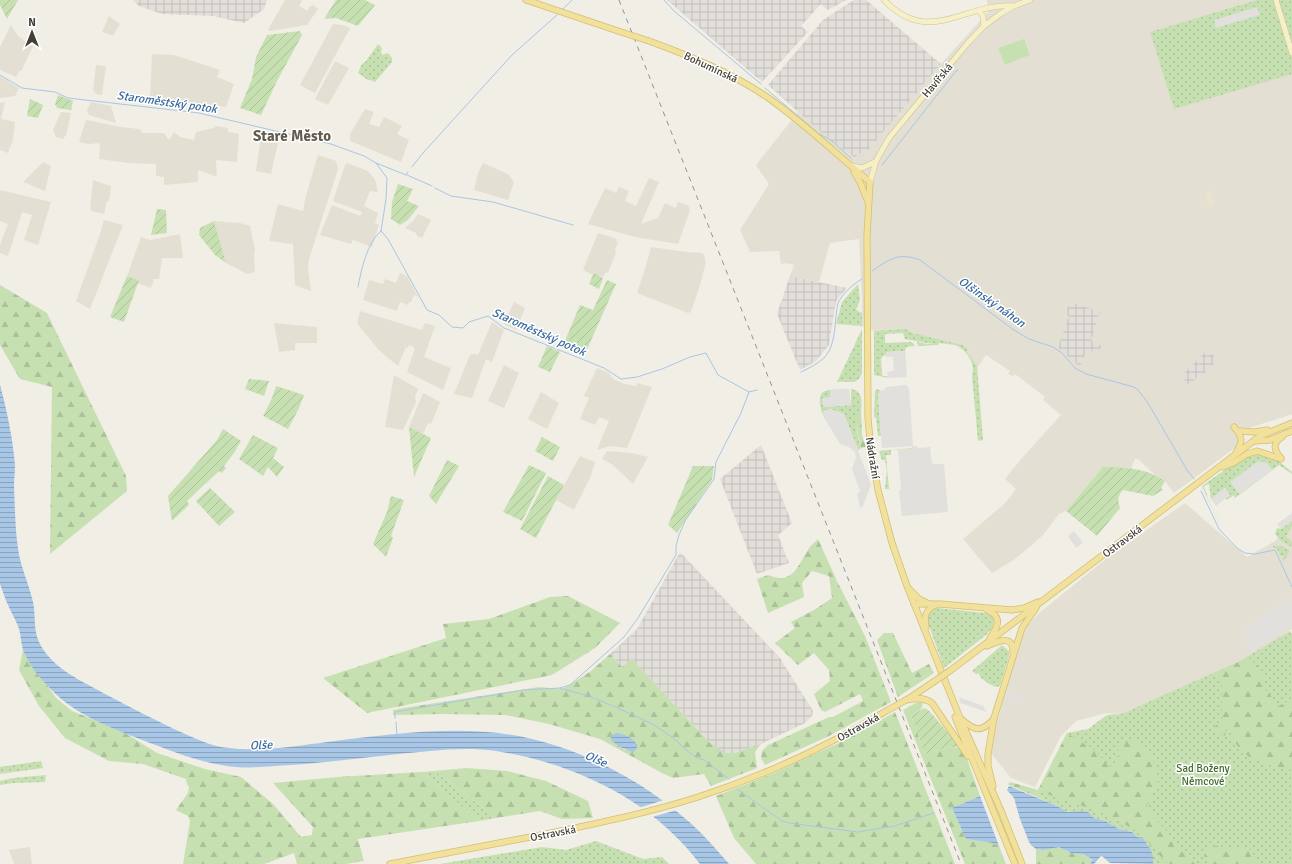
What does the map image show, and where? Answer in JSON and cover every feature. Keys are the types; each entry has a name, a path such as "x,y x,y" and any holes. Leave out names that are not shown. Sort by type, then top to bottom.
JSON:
{"main road":[{"name":"Bohumínská","path":"526,0 649,41 705,62 749,85 774,102 870,182"},
{"path":"851,166 860,182 868,203"},
{"name":"Nádražní","path":"870,182 868,203 867,385 869,434 876,480 886,524 907,586 959,720"},
{"path":"1240,431 1258,432 1283,427 1292,423"},
{"path":"1234,427 1242,438 1241,445 1235,456"},
{"name":"Ostravská","path":"390,864 622,818 693,798 746,779 792,760 838,738 906,700 951,670 1262,435 1283,427"},
{"path":"1255,441 1267,440 1289,432"},
{"path":"1217,469 1233,463 1255,451 1261,451 1281,459 1275,451 1275,444 1289,432"},
{"path":"907,586 922,601 933,604"},
{"path":"1016,864 977,771 959,720 915,612 914,604 940,604 985,609 1014,610 1024,608 1048,598"},
{"path":"1002,813 988,766 988,754 994,718 1023,626 1042,602"},
{"path":"929,641 925,621 926,614 930,608 940,604"},
{"path":"985,609 995,615 998,623 996,630 988,643"},
{"path":"980,649 1004,640 1009,642 1012,646 1013,655"},
{"path":"906,700 921,698 932,703 957,738 977,771"},
{"path":"959,720 972,728 978,729 986,727 994,718"},
{"path":"959,720 965,729 1002,813 1022,864"},
{"path":"965,729 972,732 992,730"}],"street":[{"path":"884,0 892,8 909,19 922,22 940,22 999,6 1014,6"},
{"name":"Havířská","path":"870,182 875,162 889,138 984,26 1014,6 1030,0"},
{"path":"1276,0 1292,53"},
{"path":"979,11 983,16 984,26"},
{"path":"851,166 862,168 875,162"}],"shaded area":[{"path":"133,0 267,0 264,9 244,23 213,16 162,14 139,6"},
{"path":"285,0 302,0 299,6 308,11 309,7 313,5 318,9 307,25 270,31 268,30"},
{"path":"667,0 846,0 828,10 821,4 801,26 808,32 762,82"},
{"path":"854,0 866,0 941,64 863,156 859,153 855,158 823,134 768,85 823,20"},
{"path":"987,0 1292,0 1292,414 1249,428 1237,427 1239,441 1236,447 1174,493 1165,481 1154,474 1138,459 1135,459 1131,468 1103,467 1066,511 1059,514 1044,534 1015,559 992,573 963,539 1003,505 1010,497 1016,489 1005,479 1061,415 1043,400 1045,397 1015,374 1013,376 1008,374 1010,371 986,355 977,368 967,352 969,349 963,345 913,333 905,329 874,331 862,326 859,239 830,243 819,282 790,276 794,265 787,263 781,264 779,251 750,252 740,230 769,184 756,165 798,112 854,158 859,153 863,156 941,64 988,12"},
{"path":"1257,7 1260,15 1216,28 1214,20"},
{"path":"109,16 120,24 113,36 102,32"},
{"path":"333,24 343,25 350,28 315,93 300,85"},
{"path":"11,25 18,36 33,47 21,71 19,71 16,77 0,70 0,47"},
{"path":"152,54 174,55 220,70 217,77 234,84 226,107 150,99"},
{"path":"335,61 349,68 328,105 315,99"},
{"path":"96,65 106,66 102,95 96,94 93,90"},
{"path":"0,76 19,88 15,96 0,98"},
{"path":"5,102 1,119 15,122 13,139 8,153 0,150 0,103"},
{"path":"91,102 111,106 116,123 89,115 87,110"},
{"path":"365,109 374,112 369,124 379,127 384,117 402,126 397,134 409,140 401,162 350,141 350,134"},
{"path":"61,112 71,113 66,135 63,139 56,137 53,130"},
{"path":"86,120 140,129 142,133 164,133 168,139 170,139 174,132 180,137 194,140 196,132 214,128 215,126 228,128 228,132 239,134 237,162 216,160 217,177 198,170 198,182 164,185 164,177 156,176 156,164 129,163 99,159 99,143 89,144 79,142"},
{"path":"261,137 278,143 271,174 256,171"},
{"path":"318,155 336,161 338,169 309,259 308,268 311,291 295,285 293,244 269,241 278,204 303,211"},
{"path":"43,162 51,166 45,191 23,182"},
{"path":"347,163 368,171 375,180 378,192 370,191 364,206 378,213 375,223 379,225 372,247 353,240 351,244 320,235 332,205 360,216 362,212 333,201"},
{"path":"483,163 508,174 514,182 508,200 474,190 478,173"},
{"path":"649,178 659,182 641,224 658,218 665,203 676,208 678,202 688,205 690,210 678,244 635,237 588,224 605,188 616,193 619,187 629,191 625,201 636,206"},
{"path":"93,180 111,186 109,201 107,201 104,214 92,211 90,209"},
{"path":"0,190 51,202 38,245 24,240 32,215 22,212 8,256 0,253 0,245 8,224 0,221"},
{"path":"1211,191 1215,205 1209,208 1204,194"},
{"path":"418,214 431,220 422,238 417,236 416,233 405,228"},
{"path":"104,220 123,225 90,309 76,301"},
{"path":"214,221 240,223 250,226 255,250 255,272 247,274 226,263"},
{"path":"598,233 617,239 616,241 618,242 608,273 606,272 603,277 593,275 583,270"},
{"path":"180,234 183,258 162,258 159,279 154,279 151,288 137,283 138,280 127,276 141,237 150,240"},
{"path":"651,247 702,253 704,255 706,262 691,312 688,313 637,293"},
{"path":"400,273 407,276 418,297 414,295 408,305 400,302 397,311 363,300 369,280 383,284 385,279 396,283"},
{"path":"790,276 847,288 836,301 829,345 816,361 800,370 777,314"},
{"path":"514,302 525,308 516,330 504,324"},
{"path":"1070,302 1100,312 1091,340 1102,346 1096,353 1087,349 1080,367 1058,347 1069,316 1065,314"},
{"path":"360,311 422,330 425,323 435,326 424,357 451,368 443,390 407,372 415,348 409,345 408,348 406,347 398,366 378,349 357,323"},
{"path":"492,322 504,330 492,362 486,359 472,398 454,394 470,355 478,355"},
{"path":"274,323 317,327 317,343 295,343 295,350 279,352"},
{"path":"1207,350 1218,359 1202,375 1200,374 1189,385 1181,376"},
{"path":"905,351 906,377 888,378 887,372 894,371 893,357 886,357 886,352"},
{"path":"504,365 519,373 504,408 488,401"},
{"path":"597,368 609,373 613,379 625,384 636,386 637,383 652,387 627,448 610,446 597,450 609,421 599,417 595,425 580,419 589,398 584,396"},
{"path":"394,375 418,390 415,396 416,402 403,430 385,427"},
{"path":"906,385 909,388 913,446 917,446 918,448 930,447 932,464 944,464 948,512 902,516 899,490 901,490 898,450 911,449 912,451 912,446 882,448 878,395 880,391 884,390 886,387"},
{"path":"849,389 851,405 823,407 822,398 830,397 830,390"},
{"path":"541,392 559,403 547,429 528,419"},
{"path":"423,393 440,402 431,424 428,423 423,434 409,427"},
{"path":"830,409 844,414 871,485 862,508 860,508 857,493 860,491 852,469 856,458 855,452 849,447 840,444 822,414 825,410"},
{"path":"761,445 792,523 778,535 789,563 757,574 720,479"},
{"path":"607,451 631,453 648,457 633,484 613,465 602,459"},
{"path":"580,456 595,462 590,478 574,510 556,500"},
{"path":"1258,461 1267,463 1273,470 1239,494 1230,482"},
{"path":"1225,488 1230,495 1216,506 1211,499"},
{"path":"1185,503 1247,557 1275,541 1292,522 1292,629 1233,665 1121,714 1106,713 1076,721 1061,736 1035,787 1011,778 991,753 990,749 1007,685 1025,629 1038,614 1107,558"},
{"path":"1292,513 1292,521 1281,529 1277,524"},
{"path":"1074,531 1083,543 1076,548 1068,536"},
{"path":"680,552 780,658 813,711 812,716 805,723 761,744 735,753 724,753 709,742 632,659 622,667 610,654 637,629"},
{"path":"1291,595 1292,625 1252,652 1240,632"},
{"path":"1007,691 1024,697 1021,705 1004,699"},
{"path":"959,697 983,706 987,712 960,703"},
{"path":"30,847 32,864 14,864 9,850"}],"green space":[{"path":"0,0 18,0 7,19 0,5"},
{"path":"336,0 365,0 375,5 358,26 336,18 324,19"},
{"path":"1257,0 1292,0 1292,74 1174,109 1150,32"},
{"path":"300,31 302,35 277,81 261,115 240,108 252,79 256,57 267,35"},
{"path":"1024,39 1030,55 1005,65 998,48"},
{"path":"378,44 382,48 382,55 388,53 392,58 392,62 375,82 368,80 358,73 362,64 366,61"},
{"path":"58,95 73,101 71,110 57,108 55,104"},
{"path":"30,99 43,105 38,118 27,116"},
{"path":"398,184 413,189 407,201 419,206 408,220 400,225 391,219 392,202"},
{"path":"157,209 166,210 167,233 151,235"},
{"path":"214,221 226,263 215,255 199,235 200,228"},
{"path":"594,273 603,278 599,289 589,284"},
{"path":"127,276 139,280 124,322 110,317"},
{"path":"607,280 616,284 585,354 573,349 572,352 562,348 580,305 593,310"},
{"path":"858,284 860,300 856,310 862,313 862,326 836,324 842,302"},
{"path":"0,285 47,313 126,476 127,491 50,554 52,387 20,379 0,345"},
{"path":"862,329 861,376 856,381 852,382 837,382"},
{"path":"905,329 913,333 963,345 968,349 967,352 977,366 983,440 978,441 972,362 967,354 959,347 939,343 938,345 918,346 917,342 933,344 905,339 903,333 885,334 885,343 911,342 914,346 906,347 905,353 905,351 886,352 886,355 881,359 882,374 888,378 874,375 874,331"},
{"path":"547,346 560,352 550,372 538,367"},
{"path":"249,379 269,381 264,396 245,389"},
{"path":"276,386 304,395 288,429 263,416"},
{"path":"851,389 858,392 861,397 861,409 857,420 857,433 861,448 858,450 844,414 830,409 822,413 820,398 823,393 830,390 830,397 823,407 851,405"},
{"path":"877,389 881,391 878,395 881,436 878,436 876,418 874,417 875,391"},
{"path":"861,409 862,435 866,447 861,448 857,430 856,412"},
{"path":"409,427 431,438 414,477"},
{"path":"223,429 241,441 224,466 226,468 222,473 219,471 187,501 189,505 172,521 168,496 217,440"},
{"path":"253,435 278,448 273,458 284,467 277,477 268,467 263,476 239,459"},
{"path":"542,437 560,447 553,461 535,451"},
{"path":"912,448 911,451 911,449 891,450 891,455 886,455 889,489 885,489 887,471 885,460 882,460 879,451"},
{"path":"1253,452 1276,459 1292,472 1292,474 1279,465 1235,498 1234,495 1227,500 1226,498 1230,495 1225,488 1211,499 1209,484 1204,486 1222,529 1202,486 1243,457"},
{"path":"447,460 459,466 436,504 429,496"},
{"path":"529,465 546,473 522,521 503,512"},
{"path":"693,466 714,466 712,480 677,533 668,525"},
{"path":"1103,467 1135,469 1151,473 1165,481 1161,488 1163,490 1153,496 1123,490 1118,499 1120,508 1097,536 1066,511"},
{"path":"548,476 564,485 536,538 520,529"},
{"path":"210,488 235,512 219,526 196,501"},
{"path":"391,496 404,500 391,536 393,538 386,557 373,544 387,512"},
{"path":"1292,521 1292,526 1286,536 1292,542 1292,547 1281,541 1275,534 1277,528 1281,529"},
{"path":"818,539 837,581 865,636 891,702 829,736 765,765 761,758 762,751 768,745 829,717 833,717 863,701 860,694 825,712 821,710 814,694 830,681 829,670 814,653 798,665 775,643 795,628 791,622 814,610 832,598 829,576 812,571 802,583 804,597 768,613 757,579 768,575 776,578 783,578 793,573 811,546"},
{"path":"1272,546 1282,546 1290,551 1284,561 1282,559 1284,556 1282,555 1280,557 1278,550"},
{"path":"568,596 620,623 595,648 552,675 367,713 323,678 446,638 443,624 489,619 550,597"},
{"path":"937,608 986,613 990,614 994,620 993,627 986,635 944,668 928,623 928,615 930,611"},
{"name":"Sad Boženy Němcové","path":"1290,631 1292,634 1292,864 1153,864 1150,848 1143,838 1137,837 1132,832 1119,829 1105,821 1094,818 1090,814 1081,811 1064,811 1057,806 1035,796 1067,733 1088,729 1107,715 1121,714 1238,662"},
{"path":"884,633 893,633 912,673 929,664 934,673 898,697 877,640"},
{"path":"1002,645 1009,651 1009,656 1000,686 996,687 980,677 979,673 976,674 972,671"},
{"path":"23,650 56,698 72,711 122,731 157,753 205,769 241,777 273,804 301,837 312,835 313,827 273,783 337,777 421,772 479,821 358,839 364,861 346,864 297,864 294,853 264,864 183,864 190,821 188,816 176,810 188,793 189,787 186,779 143,764 109,761 65,738 39,706 19,670"},
{"path":"610,654 622,667 632,659 709,742 726,753 735,753 761,744 755,752 757,768 711,786 704,774 673,778 600,739 549,724 505,715 393,715 393,710 403,708 539,687 563,689 591,671","holes":["623,735 637,743 625,750 613,742"]},
{"path":"1249,657 1266,675 1262,685 1279,706 1292,699 1292,770 1264,764 1248,756 1235,742 1232,733 1226,729 1225,736 1213,729 1222,719 1222,683 1215,673"},
{"path":"921,702 923,704 921,709 911,715 925,754 950,747 960,748 966,756 980,796 952,808 966,839 993,843 999,846 1006,864 965,864 903,710"},
{"path":"924,708 932,714 960,747 950,747 925,754 911,715"},
{"path":"895,712 955,864 756,864 734,838 716,796 774,773 843,741"},
{"path":"1067,733 1094,750 1111,767 1118,757 1117,744 1134,740 1153,753 1158,782 1146,808 1195,864 1167,864 1141,833 1103,813 1038,791 1035,796 1008,784 1010,782 1038,790"},
{"path":"41,761 43,768 0,774 0,767"},
{"path":"466,768 507,771 546,781 588,801 593,818 562,819 540,811 496,818 435,771"},
{"path":"435,771 496,818 479,821 421,772"},
{"path":"46,775 45,782 0,785 0,781 13,778"},
{"path":"596,841 643,859 662,857 669,864 440,864 542,847 566,850"},
{"path":"1217,846 1251,850 1258,864 1211,864 1204,856 1207,848"},
{"path":"1059,847 1071,853 1083,854 1091,858 1092,862 1087,864 1036,864 1036,849 1043,850"}],"water":[{"path":"0,385 14,456 15,517 18,548 33,602 37,637 52,660 68,673 107,695 176,730 202,741 222,747 265,749 403,733 456,731 507,734 532,739 601,763 644,787 683,817 705,837 729,864 700,864 681,841 659,821 635,803 582,775 525,757 488,750 454,749 308,764 236,767 198,760 173,752 100,723 77,710 55,694 39,677 30,664 23,650 18,626 0,584"},
{"path":"615,733 625,735 636,743 638,746 634,752 615,744 610,739"},
{"path":"1009,786 1057,806 1067,812 1088,812 1094,818 1105,821 1119,829 1132,832 1137,837 1143,838 1151,850 1153,864 1111,863 1101,856 1094,864 1087,864 1091,863 1092,859 1083,854 1071,853 1059,847 1043,850 1036,849 1029,842 1014,798 1007,790"},
{"path":"980,796 999,846 993,843 966,839 952,808"}],"pier":[{"path":"664,800 677,810 652,817 638,808"}],"waterway":[{"path":"563,9 572,0"},
{"path":"664,0 674,11 761,84"},
{"path":"412,167 512,55 557,15"},
{"path":"882,165 958,70"},
{"name":"Staroměstský potok","path":"0,75 22,88 55,92 68,98 199,113 331,144 364,156 376,163 387,178 386,199 381,231 388,239 427,310 439,315 452,327 463,328 469,322 488,316 504,328 604,368 621,379 637,377 662,369 690,357 706,353 718,375 749,392 757,390"},
{"path":"765,88 818,133 832,141 852,159"},
{"path":"376,163 406,175 408,172"},
{"path":"407,175 432,186"},
{"path":"435,188 451,196 493,202 573,225"},
{"path":"358,287 368,249 381,231"},
{"name":"Olšinský náhon","path":"872,271 894,258 906,257 920,260 1014,330 1029,339 1053,347 1062,353 1075,368 1086,374 1134,387 1148,403 1187,470 1194,479"},
{"name":"Olšinský náhon","path":"801,372 819,362 829,351 832,345 838,303 842,296 862,279"},
{"name":"Staroměstský potok","path":"560,688 570,685 624,637 638,618 676,555 676,546 685,521 714,479 716,462 741,413 749,392"},
{"name":"Olšinský náhon","path":"1201,491 1219,529 1238,549 1245,553 1255,554 1275,550 1292,587"},
{"path":"395,718 395,712 523,690 560,688 588,696 616,707 654,725 672,737 690,753 697,758 704,760 729,779"},
{"path":"396,722 397,736"},
{"path":"737,789 782,821 858,832 894,826 934,813"}],"railway":[{"path":"619,0 961,864"}],"district":[{"name":"Staré Město","path":"292,136"}],"water label":[{"name":"Olše","path":"261,745"},
{"name":"Olše","path":"596,759"}]}
